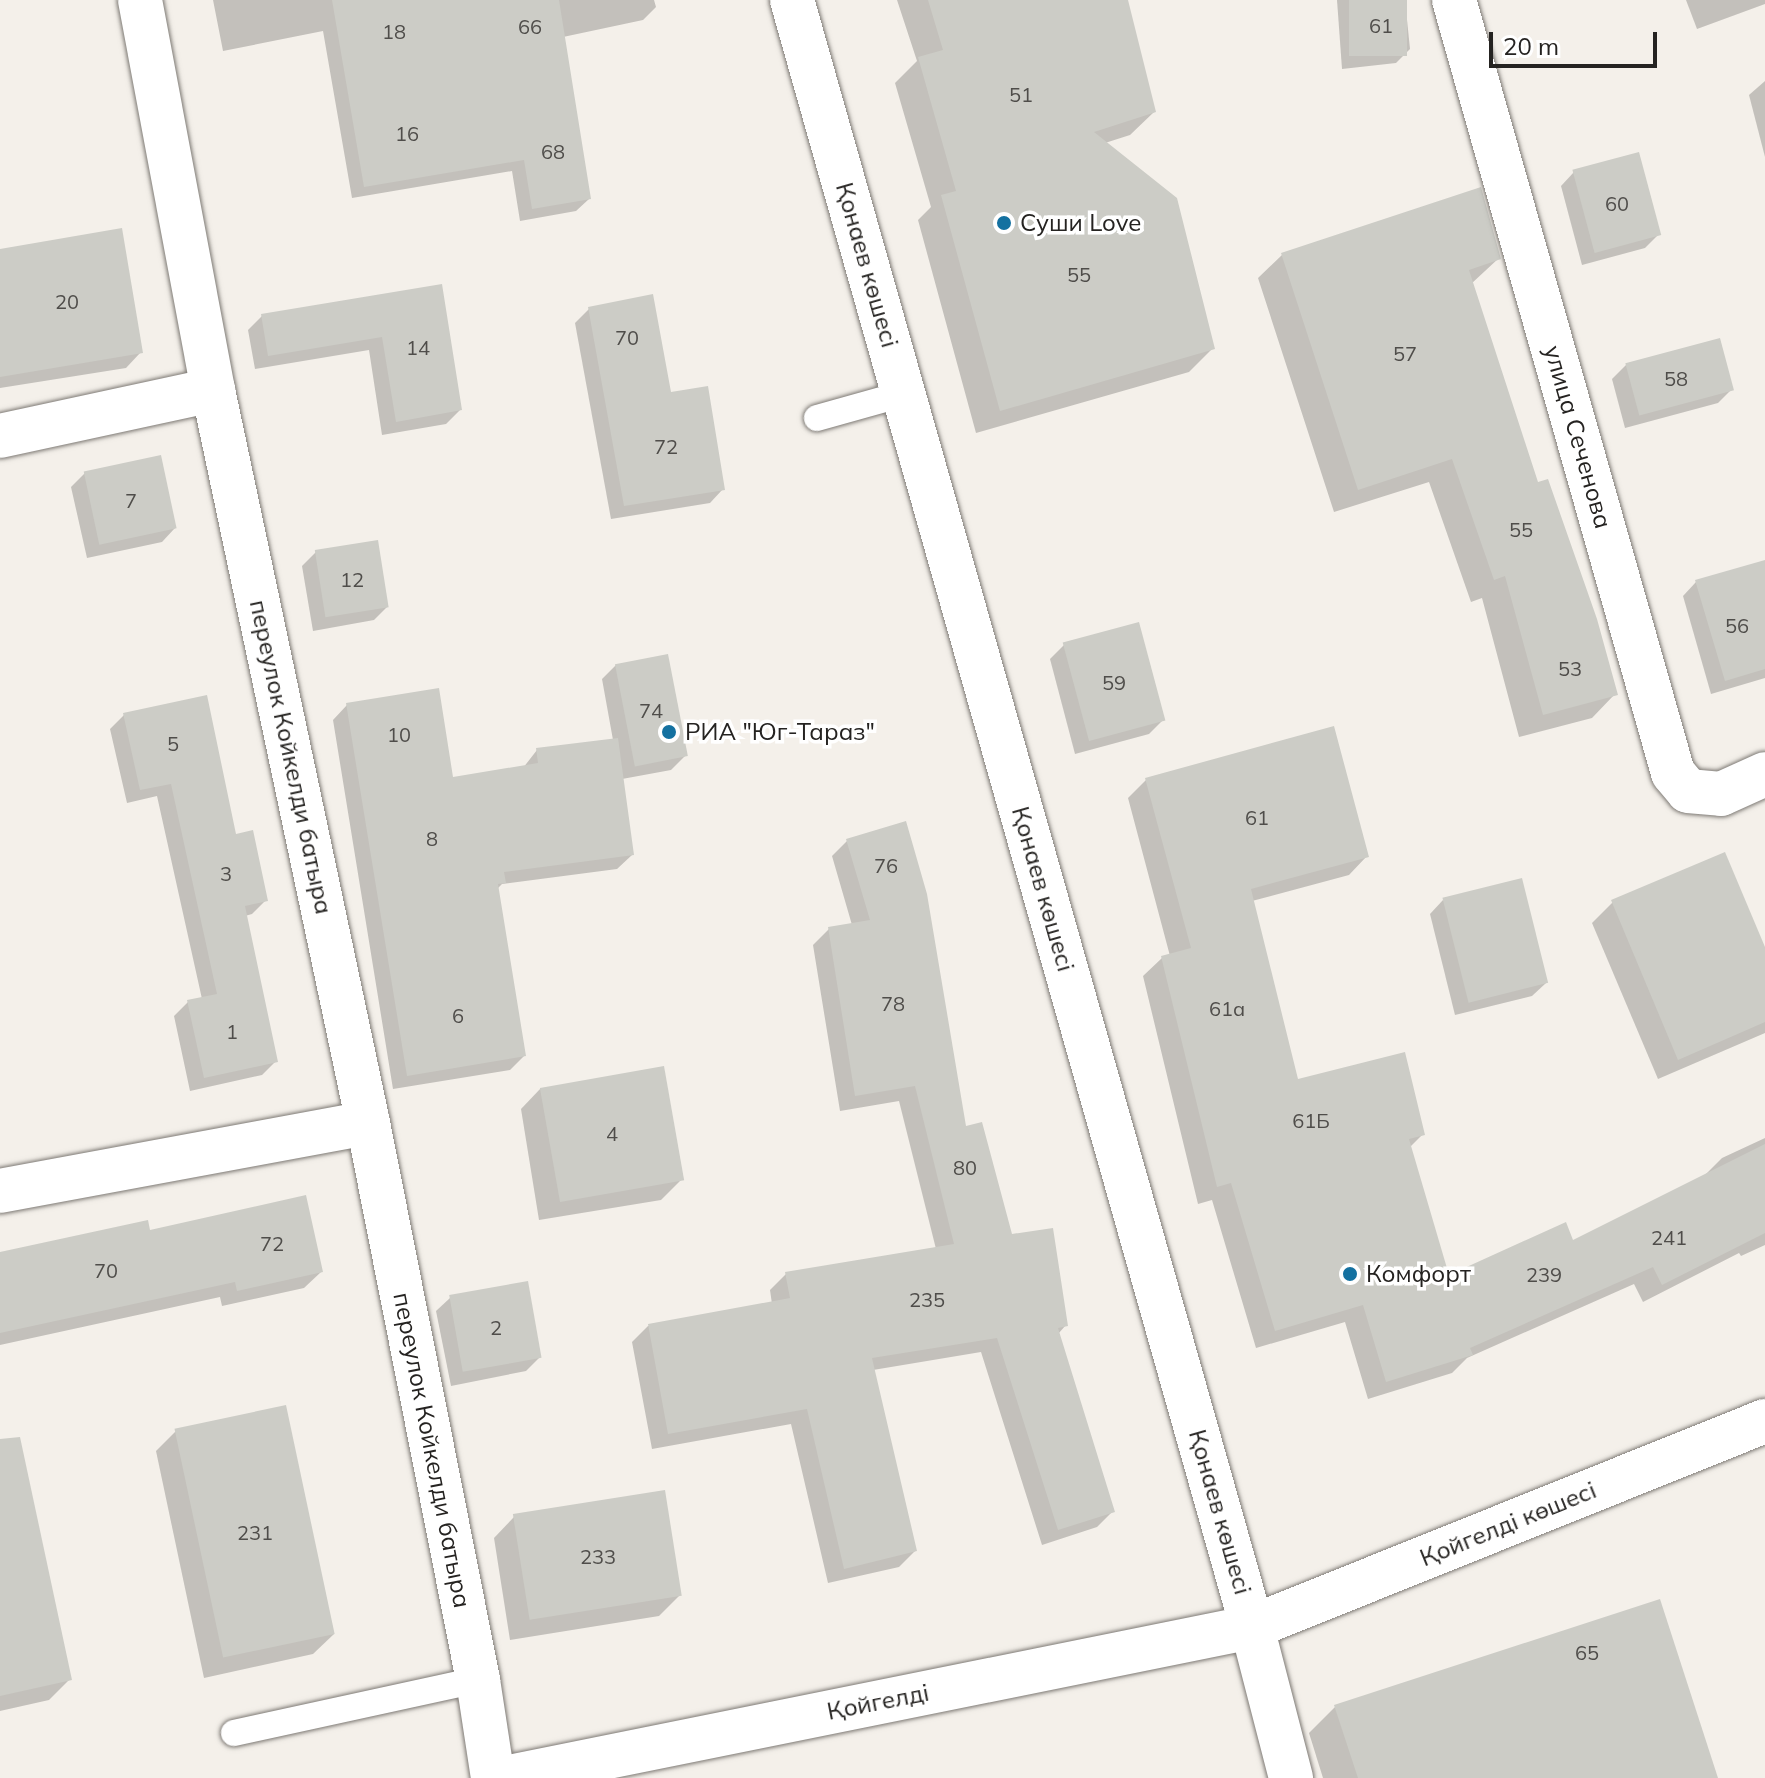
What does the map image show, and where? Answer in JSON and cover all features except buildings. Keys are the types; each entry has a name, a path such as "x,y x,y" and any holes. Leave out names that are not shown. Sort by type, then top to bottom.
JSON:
{"street":[{"name":"переулок Койкелди батыра","path":"140,0 213,390 368,1123 478,1680 493,1778"},
{"name":"Қонаев көшесі","path":"792,0 1252,1627 1291,1778"},
{"name":"улица Сеченова","path":"1454,0 1673,773 1688,791 1721,794 1765,774"},
{"path":"0,436 213,390"},
{"path":"0,1191 368,1123"},
{"name":"Қойгелді көшесі","path":"1252,1627 1765,1421"},
{"name":"Қойгелді","path":"504,1778 1252,1627"}],"lane":[{"path":"817,418 903,394"},
{"path":"234,1733 478,1680"}],"place":[{"name":"Суши Love","path":"1004,223"},
{"name":"РИА \"Юг-Тараз\"","path":"669,732"},
{"name":"Комфорт","path":"1350,1274"}]}
